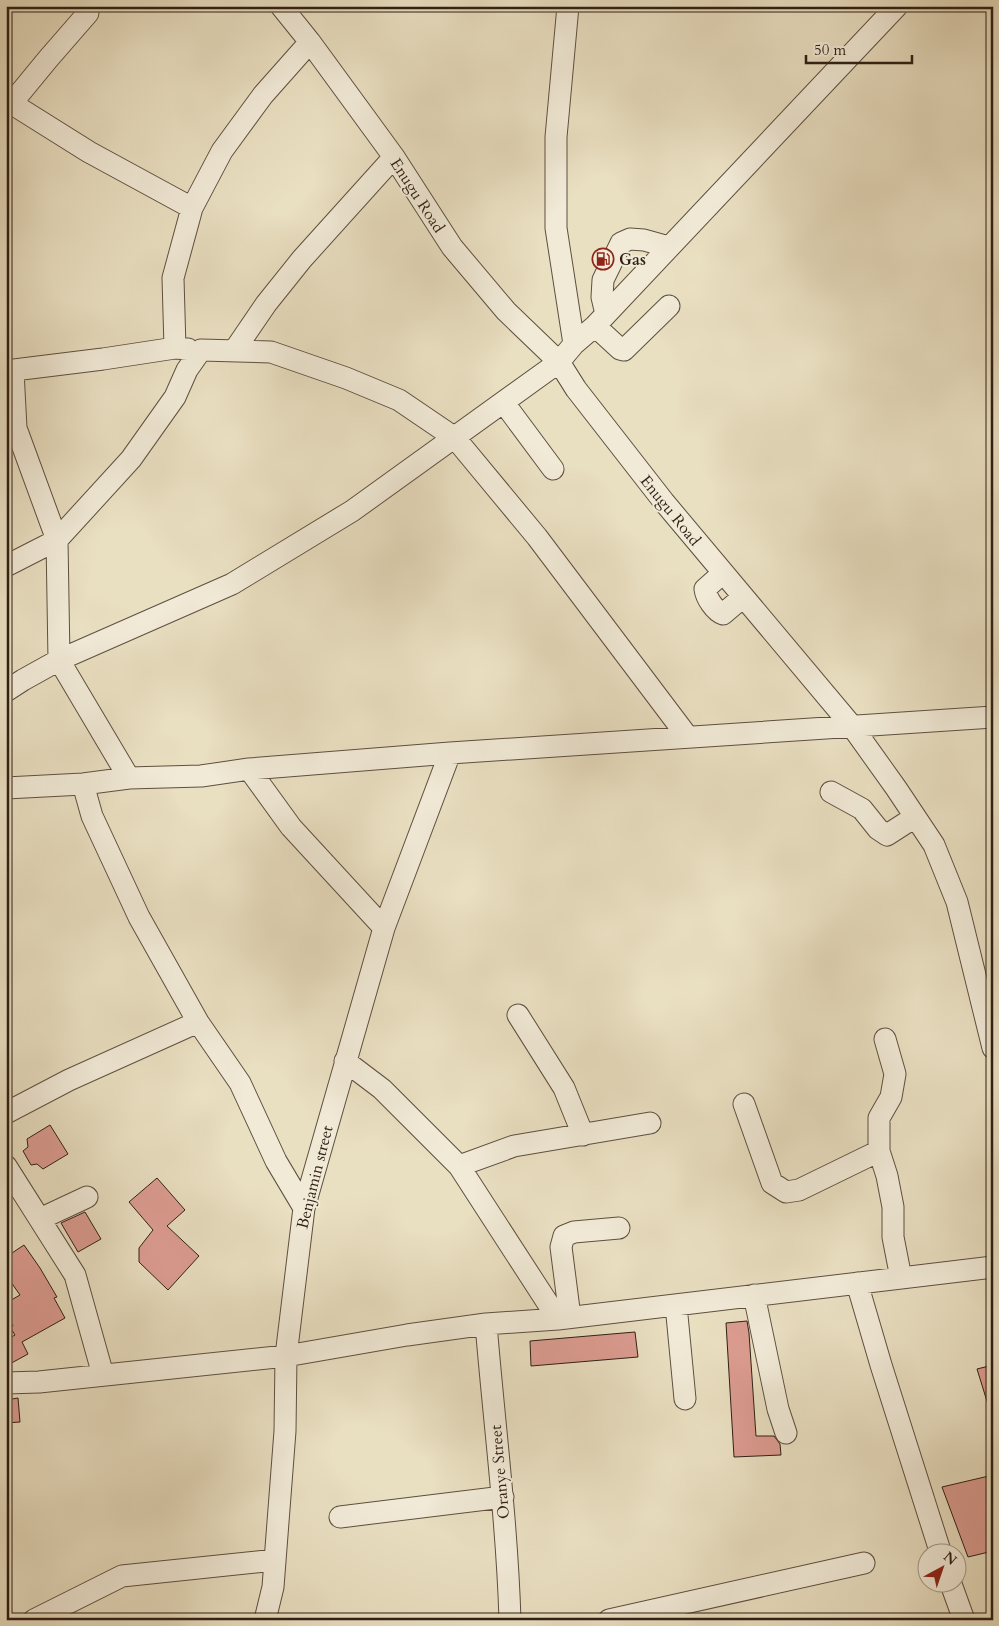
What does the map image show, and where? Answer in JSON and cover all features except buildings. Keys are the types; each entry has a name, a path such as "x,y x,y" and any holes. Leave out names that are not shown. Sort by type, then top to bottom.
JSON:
{"street":[{"name":"Enugu Road","path":"281,6 310,42 394,157 452,247 506,311 559,362 576,389 664,502 851,725 916,817 934,845 957,902 993,1048"},
{"path":"568,6 556,137 556,228 574,344"},
{"path":"6,691 59,660 232,584 352,511 559,362 574,344 600,320 897,6"},
{"path":"88,14 9,102 90,152 192,208"},
{"path":"175,348 173,278 192,208 222,151 262,95 310,42"},
{"path":"234,351 266,304 302,259 394,157"},
{"path":"669,247 637,239 630,239 621,243 603,280 600,320 620,349 624,350 670,306"},
{"path":"130,778 59,660 57,540 16,428 10,371 175,348 271,352 346,378 399,400 455,438 537,537 687,736"},
{"path":"6,566 57,540 131,459 175,397 187,370 200,350"},
{"path":"504,403 553,469"},
{"path":"723,573 705,589 705,593 717,610 723,614 743,597"},
{"path":"6,788 83,784 130,778 201,776 249,768 450,753 993,717"},
{"name":"Benjamin street","path":"265,1620 273,1587 286,1431 286,1356 304,1208 384,928 450,753"},
{"path":"249,768 291,827 384,928"},
{"path":"83,784 92,816 139,917 198,1022 240,1083 276,1161 304,1208"},
{"path":"831,792 862,809 878,829 887,836 916,817"},
{"path":"518,1014 564,1088 583,1135"},
{"path":"6,1113 69,1080 198,1022"},
{"path":"885,1039 895,1074 891,1097 879,1118 879,1151 893,1207 893,1237 901,1278"},
{"path":"345,1061 382,1089 459,1166 564,1318"},
{"path":"744,1104 772,1183 786,1192 799,1190 879,1151"},
{"path":"459,1166 514,1146 650,1123"},
{"path":"6,1166 76,1275 103,1375"},
{"path":"40,1219 88,1197"},
{"path":"564,1318 561,1247 564,1236 574,1232 619,1228"},
{"path":"6,1383 286,1356 407,1335 486,1324 564,1318 993,1267"},
{"path":"857,1283 938,1544"},
{"path":"754,1295 778,1409 786,1433"},
{"path":"676,1304 685,1399"},
{"name":"Oranye Street","path":"486,1324 503,1497 510,1620"},
{"path":"340,1517 503,1497"},
{"path":"34,1620 55,1615 122,1576 275,1560"},
{"path":"609,1620 864,1563"},
{"path":"955,1594 964,1620"}],"place":[{"name":"Gas","path":"603,259"}]}
